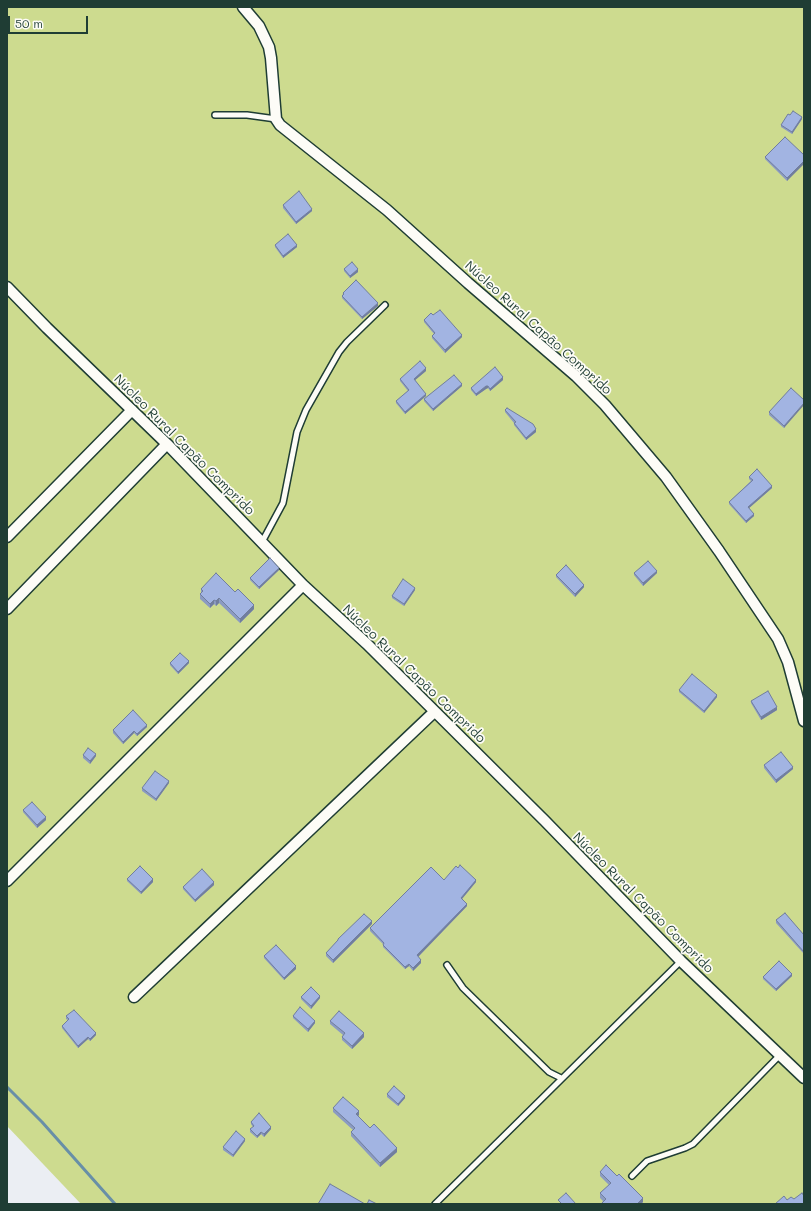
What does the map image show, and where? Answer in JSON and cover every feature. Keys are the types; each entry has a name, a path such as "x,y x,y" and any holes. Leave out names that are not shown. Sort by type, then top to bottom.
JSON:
{"street":[{"path":"243,7 259,26 268,47 271,58 276,119"},
{"name":"Núcleo Rural Capão Comprido","path":"276,119 280,125 387,210 468,283 576,376 619,421 666,477 749,594 778,639 788,662 804,721"},
{"name":"Núcleo Rural Capão Comprido","path":"7,287 47,328 167,444 303,585 367,644 545,821 681,961 804,1078"},
{"path":"7,537 132,410"},
{"path":"7,609 167,444"},
{"path":"7,880 303,585"},
{"path":"134,996 434,712"}],"lane":[{"path":"215,115 247,115 276,119"},
{"path":"262,542 283,502 297,432 306,410 339,352 347,342 385,305"},
{"path":"435,1204 681,961"},
{"path":"448,965 463,988 549,1072 561,1078"},
{"path":"632,1176 647,1161 686,1148 693,1144 780,1055"}],"green space":[{"path":"7,7 804,7 804,1204 81,1204 7,1126"}],"building":[{"path":"793,111 802,117 792,132 781,125 788,114 790,115"},
{"path":"785,137 804,155 804,161 787,178 765,157"},
{"path":"299,191 312,209 296,222 283,205"},
{"path":"288,234 297,245 283,256 275,245"},
{"path":"352,262 358,269 350,276 344,269"},
{"path":"356,280 378,303 362,317 342,296 344,294 343,293"},
{"path":"440,310 462,335 445,350 432,336 435,333 424,320 431,313 433,315"},
{"path":"420,361 426,368 414,379 426,394 405,412 396,401 409,390 400,379"},
{"path":"495,367 503,377 490,389 486,386 476,394 471,388"},
{"path":"454,375 462,384 433,409 424,399"},
{"path":"791,388 804,400 804,403 784,426 769,412"},
{"path":"507,408 533,424 536,429 526,438 514,423 516,422 505,410"},
{"path":"757,469 772,486 748,507 754,514 746,521 729,502 753,480 749,477"},
{"path":"270,558 279,568 259,587 250,578"},
{"path":"648,561 657,571 643,583 634,573"},
{"path":"566,565 584,585 575,594 556,575"},
{"path":"216,573 235,592 238,589 254,605 240,619 219,598 210,604 200,594 203,591 201,589"},
{"path":"403,579 415,588 404,604 392,596"},
{"path":"180,653 189,661 178,672 170,663"},
{"path":"692,674 717,695 704,711 679,690"},
{"path":"768,691 777,707 761,717 751,701"},
{"path":"133,710 147,725 137,734 134,731 123,742 113,730"},
{"path":"88,748 96,754 90,761 83,755"},
{"path":"781,752 793,767 776,780 764,765"},
{"path":"155,771 169,781 156,799 142,788"},
{"path":"32,802 46,817 37,825 23,810"},
{"path":"460,865 476,880 461,898 467,904 417,955 421,960 413,968 409,964 405,967 383,945 384,943 370,928 431,867 444,880 456,866 458,868"},
{"path":"140,866 153,879 141,892 127,879"},
{"path":"202,869 214,882 195,900 183,887"},
{"path":"785,913 804,935 804,952 776,920"},
{"path":"364,914 372,921 333,960 326,953"},
{"path":"276,945 296,966 284,978 264,956"},
{"path":"779,961 792,974 776,989 763,977"},
{"path":"311,987 320,996 311,1006 301,997"},
{"path":"300,1007 315,1021 308,1029 293,1016"},
{"path":"74,1010 96,1033 90,1039 88,1037 78,1046 62,1026 69,1019 66,1016"},
{"path":"339,1011 364,1033 352,1046 342,1037 345,1033 330,1021"},
{"path":"394,1086 405,1096 398,1104 387,1094"},
{"path":"343,1097 359,1111 356,1114 370,1128 374,1124 397,1148 380,1163 351,1132 355,1128 333,1108"},
{"path":"259,1113 271,1127 264,1134 261,1132 257,1136 250,1129 254,1126 251,1122"},
{"path":"236,1131 245,1139 233,1155 223,1147"},
{"path":"606,1165 617,1176 619,1174 643,1198 637,1204 601,1204 606,1199 600,1193 611,1183 600,1172"},
{"path":"330,1184 365,1204 318,1204"},
{"path":"566,1193 576,1204 562,1204 558,1200"},
{"path":"802,1193 804,1196 804,1204 775,1204 784,1196 787,1200 791,1197 794,1199"},
{"path":"369,1200 377,1204 367,1204"}],"waterway":[{"path":"7,1087 42,1122 115,1204"}]}
